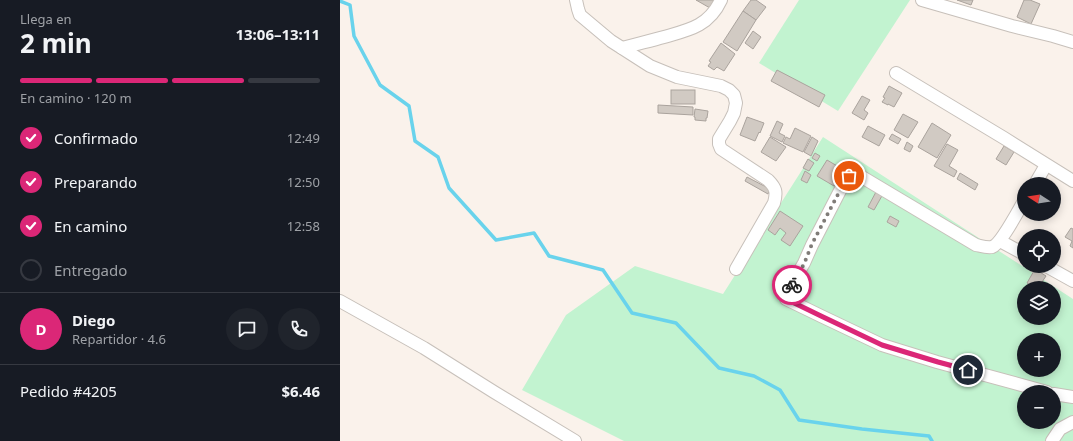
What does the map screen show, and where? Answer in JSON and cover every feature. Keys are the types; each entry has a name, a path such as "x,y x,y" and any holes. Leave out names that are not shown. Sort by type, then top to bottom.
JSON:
{"street":[{"path":"576,0 580,15 611,40 650,66 677,77 721,86 729,90 734,95 736,103 734,113 719,139 721,149 768,180 775,190 776,196 774,203 736,269"},
{"path":"622,48 690,30 702,24 710,17 717,9 721,0"},
{"path":"922,0 1073,42"},
{"path":"896,73 1073,181"},
{"path":"1039,177 1046,165"},
{"path":"1017,213 1000,241 992,247 976,245 862,177 852,175 849,176 846,179 812,244 804,264 794,280 786,299 882,345 1022,385"},
{"path":"1000,241 1017,250"},
{"path":"1059,273 1073,281"},
{"path":"340,301 424,348 575,441"},
{"path":"1061,395 1073,397"},
{"path":"1052,441 1060,429 1073,422"}],"green space":[{"path":"799,0 910,0 838,111 759,63"},
{"path":"823,137 1017,263 1017,273 1033,273 1045,281 1017,281 1017,325 1061,325 1061,291 1073,299 1073,441 624,441 522,390 566,315 635,266 723,294"}],"building":[{"path":"696,0 714,0 710,8"},
{"path":"751,0 756,0 766,7 756,20 743,11"},
{"path":"957,0 973,0 971,5"},
{"path":"1024,0 1030,0 1040,4 1031,24 1017,17"},
{"path":"743,11 756,20 737,51 723,42"},
{"path":"753,31 761,37 753,49 745,43"},
{"path":"721,43 735,54 724,71 717,67 714,70 708,66 711,62 709,61"},
{"path":"777,70 825,95 819,107 771,81"},
{"path":"889,86 902,93 894,107 882,102"},
{"path":"671,90 695,90 695,104 671,104"},
{"path":"862,96 870,100 864,110 868,113 864,120 852,113"},
{"path":"658,105 693,107 693,115 658,113"},
{"path":"695,109 708,111 706,121 695,120"},
{"path":"903,114 918,122 908,138 894,130"},
{"path":"747,117 764,123 755,141 740,135"},
{"path":"777,121 783,124 779,133 785,136 782,142 770,136"},
{"path":"932,123 951,135 937,158 918,147"},
{"path":"868,126 885,135 879,146 862,137"},
{"path":"795,128 811,136 803,152 783,143 786,137 790,139"},
{"path":"892,134 901,139 898,144 889,139"},
{"path":"770,137 786,147 776,161 761,152"},
{"path":"812,137 818,141 811,156 804,152"},
{"path":"907,142 913,146 910,152 904,149"},
{"path":"947,144 958,150 949,166 957,171 954,177 934,166"},
{"path":"1004,146 1014,152 1006,165 996,159"},
{"path":"815,153 820,156 817,161 812,158"},
{"path":"808,159 814,163 809,171 803,168"},
{"path":"827,160 844,170 834,186 817,176"},
{"path":"805,171 811,175 807,183 801,180"},
{"path":"960,173 978,184 975,190 957,179"},
{"path":"747,177 770,189 768,194 745,181"},
{"path":"877,190 883,194 874,210 868,207"},
{"path":"780,211 803,226 790,246 781,240 786,233 780,228 775,235 768,230"},
{"path":"890,216 899,221 896,227 887,222"},
{"path":"1071,228 1073,229 1073,248 1070,246 1072,241 1065,237"},
{"path":"1033,273 1041,273 1046,276 1043,281 1028,281"}],"waterway":[{"path":"340,1 350,5 354,36 380,85 409,106 415,141 438,157 449,188 496,240 534,233 549,256 603,270 632,313 676,323 719,368 754,376 780,390 799,420 862,429 929,436 932,441"}],"way so far":[{"path":"792,285 804,264 812,244 846,179 849,176"}],"route":[{"path":"792,285 786,299 821,316 882,345 968,370"}]}
